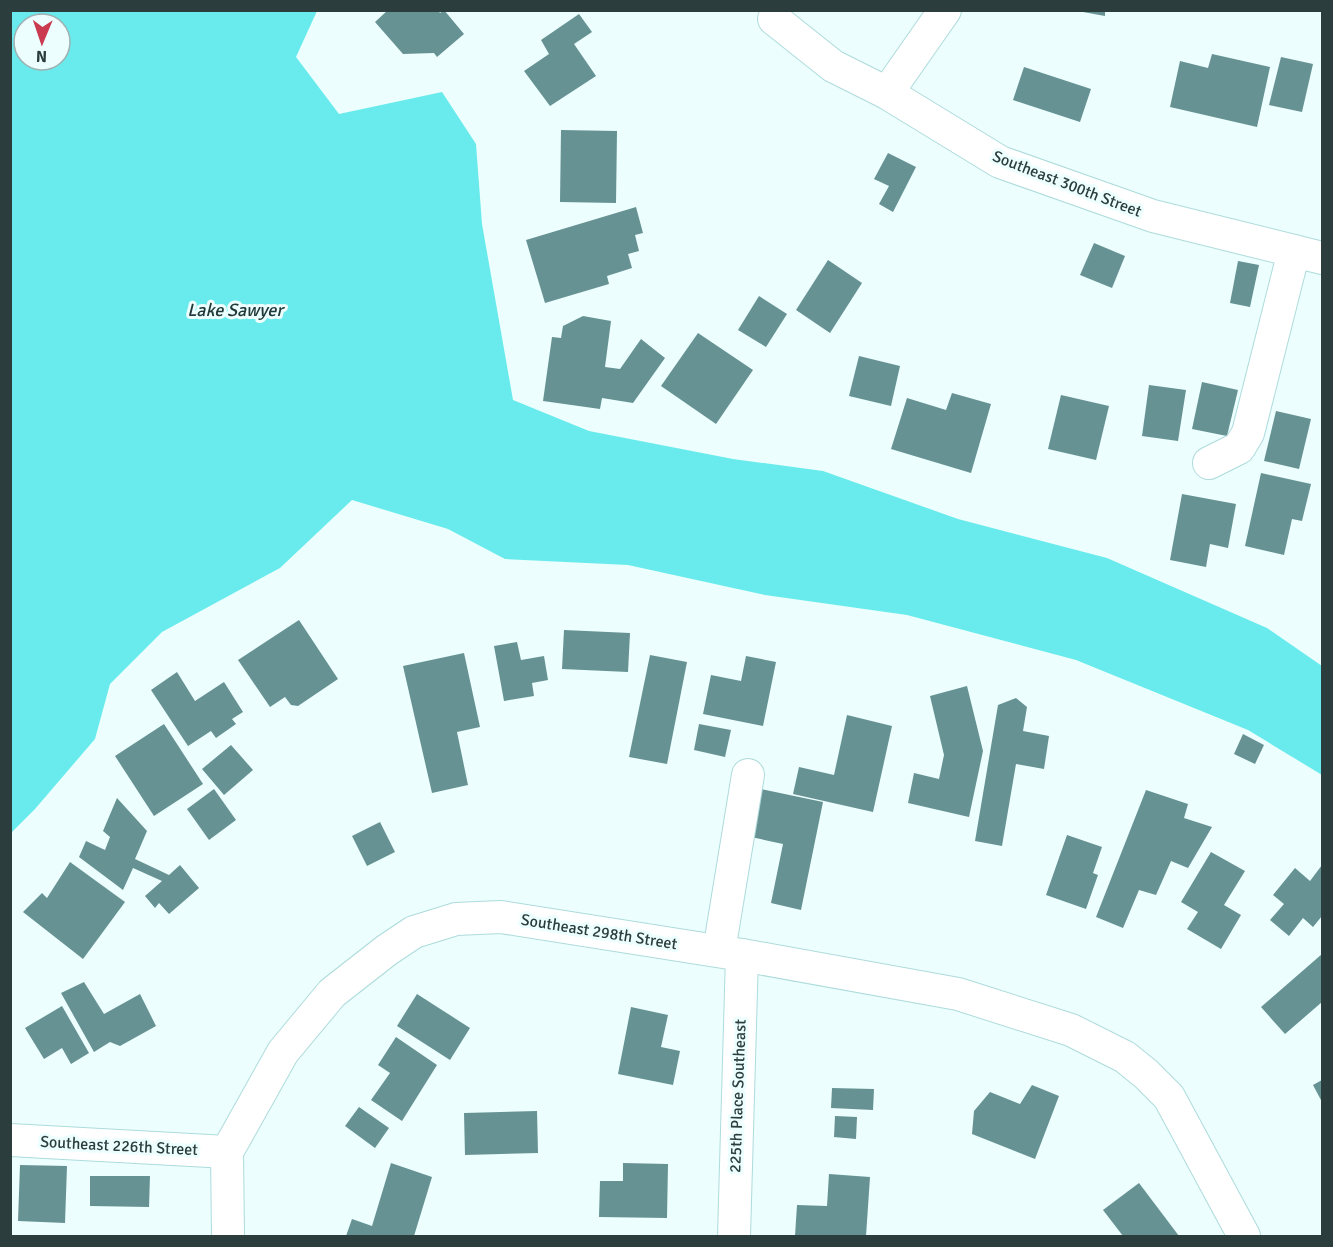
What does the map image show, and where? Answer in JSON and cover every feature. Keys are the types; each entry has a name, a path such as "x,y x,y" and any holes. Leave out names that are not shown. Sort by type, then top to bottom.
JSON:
{"street":[{"path":"887,93 945,10"},
{"name":"Southeast 300th Street","path":"774,19 833,66 887,93 1000,162 1153,216 1308,254"},
{"path":"1209,463 1239,448 1248,433 1308,254"},
{"name":"225th Place Southeast","path":"734,1236 731,953 748,775"},
{"name":"Southeast 298th Street","path":"227,1152 283,1052 332,993 414,932 456,919 501,917 731,953 958,994 1071,1029 1125,1057 1169,1097 1244,1236"},
{"name":"Southeast 226th Street","path":"10,1140 227,1152"},
{"path":"227,1152 228,1236"}],"water":[{"name":"Lake Sawyer","path":"11,10 317,11 296,57 339,114 442,92 476,144 482,224 513,400 589,431 733,459 823,471 958,519 1107,558 1267,628 1322,666 1322,775 1248,730 1076,660 907,615 765,595 628,565 505,559 448,529 352,500 280,568 162,632 110,684 95,739 35,809 11,833"}],"building":[{"path":"388,10 438,10 440,13 444,10 464,34 437,57 434,53 403,54 375,22"},
{"path":"1072,10 1105,10 1105,16"},
{"path":"579,14 592,32 574,44 596,76 550,106 524,71 549,54 541,40"},
{"path":"1212,54 1270,67 1257,127 1170,107 1180,61 1208,68"},
{"path":"1281,57 1313,64 1302,112 1269,105"},
{"path":"1024,67 1091,89 1080,122 1013,100"},
{"path":"561,130 617,131 616,203 560,202"},
{"path":"888,153 916,167 893,212 879,204 889,186 874,179"},
{"path":"636,207 643,233 635,235 639,251 628,254 632,268 607,276 609,284 545,303 526,240"},
{"path":"1094,243 1125,256 1112,288 1080,275"},
{"path":"828,260 862,283 830,333 796,310"},
{"path":"1238,261 1259,265 1250,307 1230,303"},
{"path":"759,296 787,314 766,347 738,330"},
{"path":"583,316 611,321 605,367 620,369 641,339 665,358 633,403 602,398 600,409 543,401 552,337 561,338 563,326"},
{"path":"698,333 753,370 716,424 661,386"},
{"path":"859,356 900,366 891,406 849,396"},
{"path":"1202,382 1238,390 1227,436 1192,429"},
{"path":"1149,385 1186,390 1178,441 1142,436"},
{"path":"952,393 991,404 971,473 891,449 907,398 946,410"},
{"path":"1061,395 1109,406 1096,460 1048,449"},
{"path":"1276,411 1311,419 1299,469 1264,461"},
{"path":"1261,473 1311,484 1302,521 1292,519 1284,555 1245,546"},
{"path":"1182,494 1236,504 1228,548 1210,544 1206,567 1170,560"},
{"path":"299,620 338,679 298,706 291,705 285,697 270,707 238,660"},
{"path":"564,630 630,633 628,672 562,669"},
{"path":"517,642 521,660 544,656 548,680 532,683 534,696 504,701 494,646"},
{"path":"464,653 480,727 457,732 468,785 432,793 403,666"},
{"path":"650,655 687,662 667,764 629,757"},
{"path":"746,656 776,662 763,726 703,714 711,675 741,681"},
{"path":"177,672 195,701 224,682 243,712 232,719 236,724 216,738 211,731 188,746 151,690"},
{"path":"967,686 983,751 969,817 908,803 914,773 939,779 944,755 930,696"},
{"path":"1016,698 1027,707 1023,731 1049,736 1044,769 1016,764 1002,846 975,841 998,705"},
{"path":"847,715 892,726 873,812 793,794 799,767 834,775"},
{"path":"164,724 203,784 154,816 115,756"},
{"path":"699,724 731,730 725,757 694,750"},
{"path":"1243,734 1264,745 1255,764 1234,754"},
{"path":"231,745 253,770 224,795 202,769"},
{"path":"214,789 236,820 209,840 187,809"},
{"path":"761,789 823,802 801,910 771,903 783,844 751,837"},
{"path":"1146,790 1188,804 1184,818 1212,827 1188,868 1171,861 1156,895 1139,890 1123,928 1096,917"},
{"path":"117,798 147,831 135,859 169,875 180,865 199,888 169,914 159,903 155,908 145,896 162,881 133,868 123,890 79,857 86,841 105,850 110,837 103,831"},
{"path":"380,822 395,852 367,866 352,836"},
{"path":"1067,835 1102,847 1093,873 1098,875 1086,909 1046,895"},
{"path":"1211,852 1245,871 1224,905 1241,915 1221,949 1187,929 1198,912 1181,902"},
{"path":"70,862 125,902 83,959 23,912 42,893 47,898"},
{"path":"1322,865 1322,916 1313,927 1303,918 1289,936 1270,920 1284,904 1273,895 1295,868 1310,881"},
{"path":"1322,954 1322,1002 1285,1034 1261,1007"},
{"path":"84,982 104,1014 140,994 156,1026 120,1046 110,1042 94,1052 61,993"},
{"path":"417,994 470,1028 450,1060 397,1026"},
{"path":"62,1006 89,1053 71,1064 62,1048 44,1059 25,1028"},
{"path":"631,1007 668,1015 661,1047 680,1051 673,1085 618,1074"},
{"path":"396,1037 437,1065 402,1121 371,1100 390,1073 378,1065"},
{"path":"1322,1080 1322,1102 1313,1085"},
{"path":"1032,1085 1059,1096 1035,1159 972,1134 974,1111 990,1092 1020,1104"},
{"path":"832,1088 874,1089 873,1110 831,1108"},
{"path":"359,1107 389,1128 375,1148 345,1126"},
{"path":"537,1111 538,1153 465,1155 464,1113"},
{"path":"835,1116 857,1117 856,1139 834,1137"},
{"path":"391,1163 432,1177 414,1236 346,1236 352,1219 372,1226"},
{"path":"623,1163 668,1164 667,1218 599,1217 600,1181 623,1181"},
{"path":"20,1165 67,1166 65,1223 18,1221"},
{"path":"829,1174 870,1177 866,1236 795,1236 797,1205 827,1206"},
{"path":"90,1176 150,1176 149,1207 90,1206"},
{"path":"1139,1183 1179,1236 1123,1236 1103,1210"}]}
